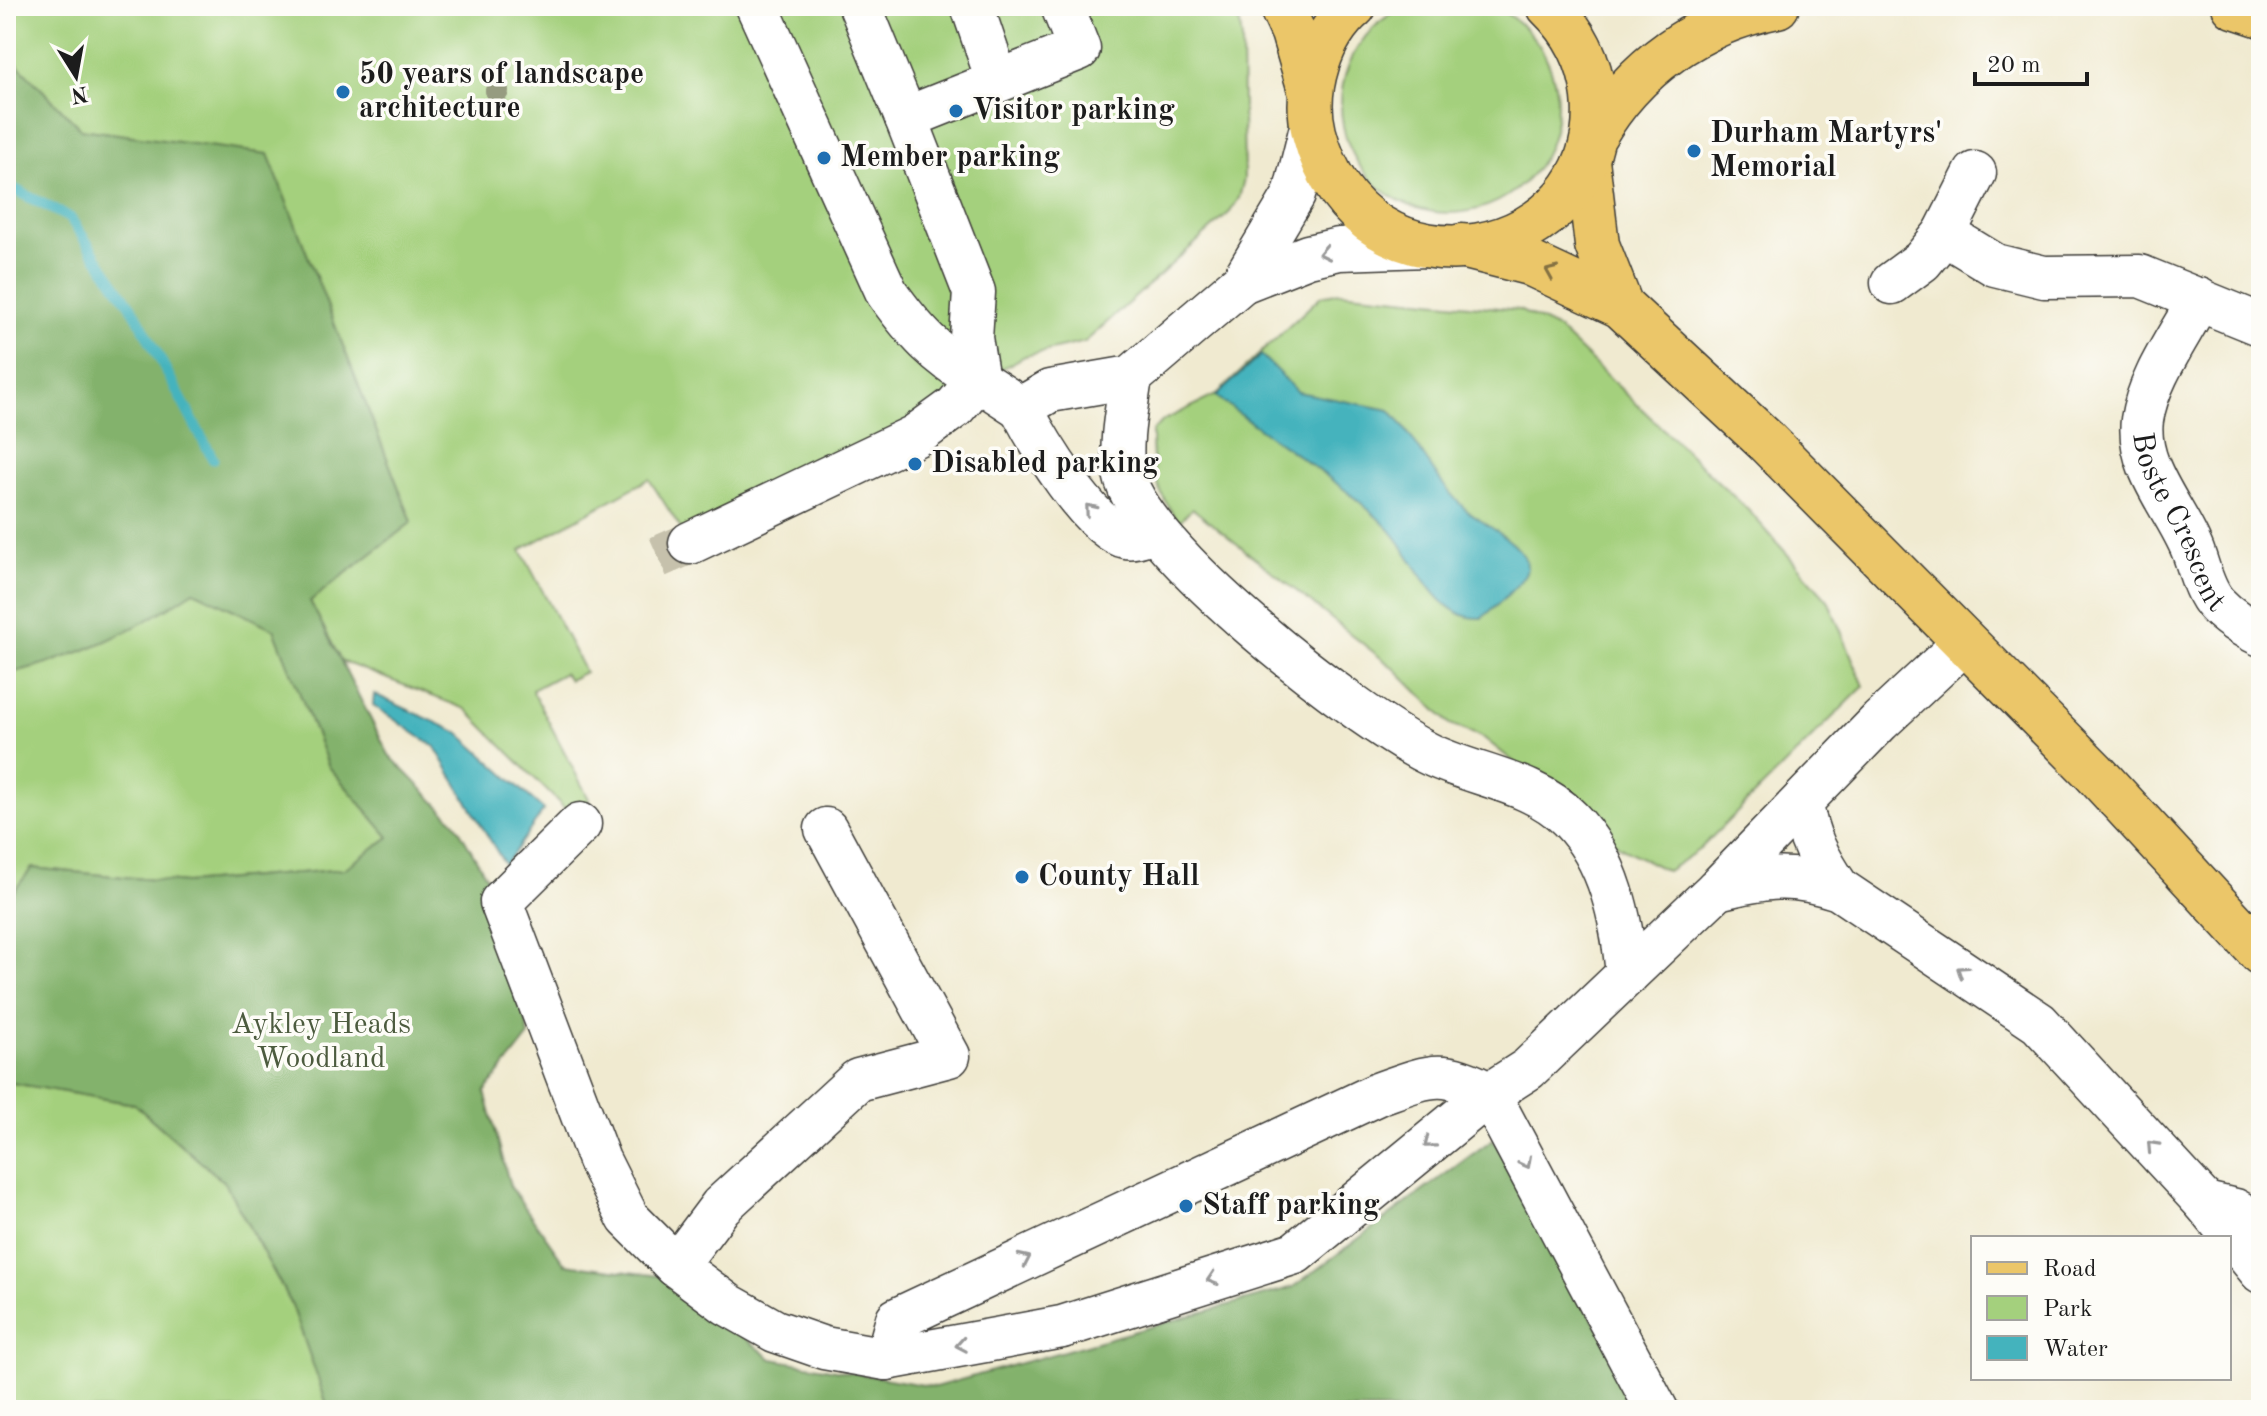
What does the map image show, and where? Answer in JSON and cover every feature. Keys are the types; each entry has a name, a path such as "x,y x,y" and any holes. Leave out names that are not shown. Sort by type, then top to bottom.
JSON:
{"main road":[{"path":"1281,6 1293,32 1328,175 1359,216 1400,240 1529,263 1621,306 1765,440 2093,771 2261,953"},
{"path":"1311,108 1317,63 1328,39 1354,6"},
{"path":"1549,6 1563,19 1588,64 1593,93 1590,148 1597,245 1621,306"},
{"path":"2234,6 2261,15"},
{"path":"1445,246 1492,244 1530,227 1554,209 1574,186 1590,148 1621,95 1668,50 1757,7"}],"street":[{"path":"757,6 887,293 912,328 941,358 1021,408 1045,455 1107,530 1128,538 1156,531"},
{"path":"690,543 915,436 955,407 978,380 971,338 974,292 860,6"},
{"path":"972,6 997,80"},
{"path":"906,118 1079,49 1062,6"},
{"path":"1021,408 1050,391 1131,377 1242,282 1294,195 1311,108"},
{"path":"1892,283 1922,261 1944,234 1975,173"},
{"path":"1944,234 1995,265 2044,277 2140,276 2261,325"},
{"path":"1242,282 1308,256 1339,249 1445,246"},
{"name":"Boste Crescent","path":"2199,299 2146,399 2142,424 2144,450 2152,476 2191,547 2215,603 2241,626 2261,635"},
{"path":"1131,377 1124,474 1138,506 1156,531 1228,608 1398,737 1431,755 1549,801 1570,819 1594,852 1615,896 1627,975"},
{"path":"580,824 501,902 599,1160 628,1218 676,1266 727,1304 775,1331 824,1348 886,1359 1062,1327 1295,1253 1489,1094 1528,1069 1717,889 1964,643"},
{"path":"1802,802 1805,826 1839,889"},
{"path":"676,1266 721,1206 858,1080 949,1056 826,829"},
{"path":"1717,889 1771,876 1807,878 1839,889 2039,1023 2205,1203 2261,1272"},
{"path":"886,1359 897,1319 1380,1093 1433,1074 1462,1078 1489,1094 1657,1410"},
{"path":"2205,1203 2235,1210 2261,1224"}],"green space":[{"path":"1428,-1 1470,-1 1509,15 1539,45 1555,84 1555,126 1539,165 1509,195 1470,211 1428,211 1389,195 1359,165 1343,126 1343,84 1359,45 1389,15"},
{"path":"6,6 1230,6 1240,24 1242,40 1244,179 1239,198 1230,212 1085,342 1025,356 690,543 649,479 521,550 585,672 569,680 564,673 532,690 589,799 580,824 466,709 341,661 310,601 412,522 268,155 80,129 6,53"},
{"name":"Aykley Heads Woodland","path":"6,53 81,129 268,154 412,522 310,601 389,755 455,822 501,902 529,1036 485,1092 510,1186 565,1264 668,1277 772,1359 935,1387 1293,1287 1493,1139 1644,1410 329,1410 292,1305 225,1183 134,1104 6,1082 6,901 32,868 186,883 344,869 389,837 329,767 274,629 194,591 104,642 57,660 6,674"},
{"path":"1340,292 1519,310 1558,329 1750,512 1828,600 1864,686 1700,849 1667,871 1620,847 1484,738 1450,724 1396,670 1192,508 1179,522 1164,500 1154,469 1152,431 1164,420 1216,395 1321,296"},
{"path":"194,590 274,629 329,766 389,837 345,869 186,883 32,868 6,901 6,674 57,660 104,642 149,619"},
{"path":"6,1082 134,1104 225,1183 292,1305 329,1410 6,1410"}],"water":[{"path":"1261,355 1298,392 1390,410 1458,502 1521,552 1527,568 1525,573 1501,602 1482,618 1466,616 1452,609 1428,585 1388,528 1369,510 1216,396"},
{"path":"374,694 459,733 544,810 505,865 435,747 373,705"}],"waterway":[{"path":"6,185 70,218 136,314 213,459"}],"tunnel":[{"path":"658,557 690,543"}],"place":[{"name":"50 years of landscape architecture","path":"343,92"},
{"name":"Visitor parking","path":"956,111"},
{"name":"Durham Martyrs' Memorial","path":"1694,151"},
{"name":"Member parking","path":"824,158"},
{"name":"Disabled parking","path":"915,464"},
{"name":"County Hall","path":"1022,877"},
{"name":"Staff parking","path":"1186,1206"}]}
